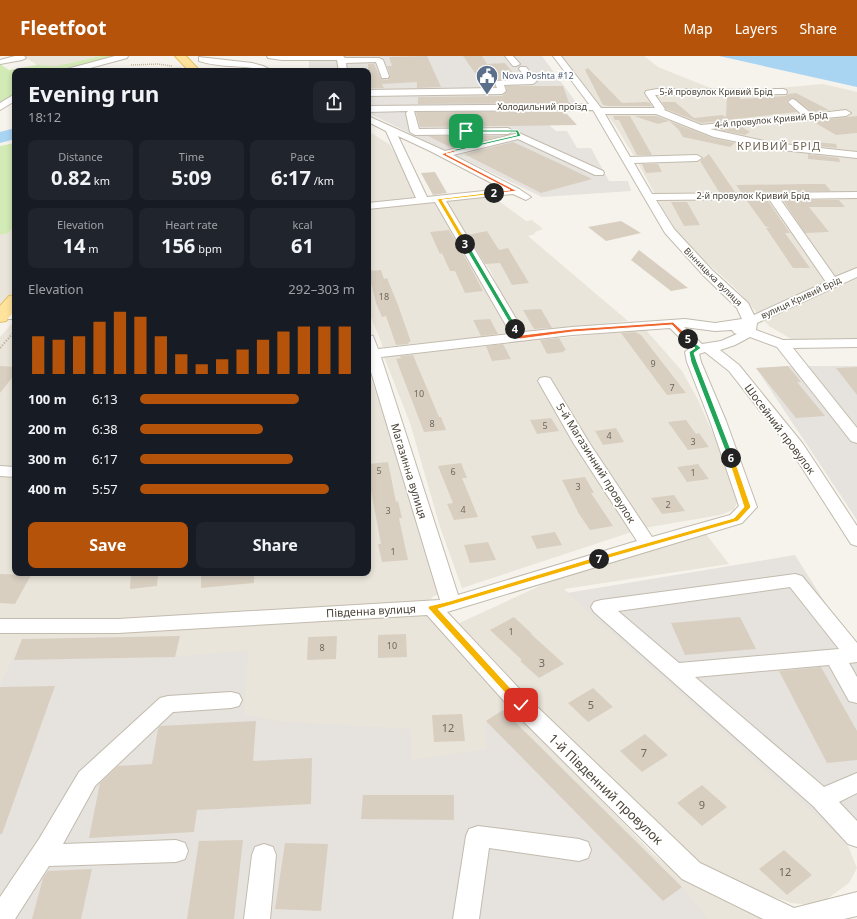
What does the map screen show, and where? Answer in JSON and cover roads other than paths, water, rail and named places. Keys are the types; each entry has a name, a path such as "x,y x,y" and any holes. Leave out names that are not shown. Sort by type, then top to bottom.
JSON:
{"main road":[{"path":"180,56 193,68"}],"street":[{"path":"0,62 22,58 19,56"},
{"path":"81,68 124,56"},
{"path":"271,56 282,58 342,58 379,60 385,76"},
{"path":"371,94 502,91 499,83 533,81 509,56"},
{"name":"Вінницька вулиця","path":"557,56 597,109 669,231 708,274 743,306 750,326"},
{"path":"204,64 232,64 254,58"},
{"path":"342,58 343,68"},
{"path":"204,64 251,65 260,68"},
{"name":"5-й провулок Кривий Брід","path":"657,111 660,109 649,93 783,92"},
{"path":"0,106 12,98"},
{"path":"792,102 809,116"},
{"name":"Холодильний проїзд","path":"371,108 597,109 657,111"},
{"path":"657,111 714,134 773,146 857,155"},
{"path":"411,113 415,132 518,131 519,136"},
{"name":"4-й провулок Кривий Брід","path":"696,127 846,113"},
{"path":"371,120 443,154 526,197"},
{"path":"390,129 423,200"},
{"path":"443,154 519,136 599,173"},
{"path":"628,160 697,158"},
{"path":"371,206 515,191"},
{"name":"2-й провулок Кривий Брід","path":"650,197 857,195"},
{"path":"772,196 833,283"},
{"path":"439,199 520,337"},
{"name":"вулиця Кривий Брід","path":"750,326 762,317 857,272"},
{"path":"371,346 520,337 572,331 685,323 715,327 750,326 782,344 857,438"},
{"name":"Шосейний провулок","path":"673,324 734,368 797,447 857,540"},
{"path":"703,347 723,345 735,340 750,326"},
{"path":"782,344 857,343"},
{"name":"Південна вулиця","path":"0,626 118,626 441,606 648,544 736,520 748,507 718,421 694,362 692,352 703,347"},
{"name":"Магазинна вулиця","path":"371,350 441,606"},
{"name":"5-й Магазинний провулок","path":"545,381 582,444 648,544"},
{"path":"0,471 12,472"},
{"path":"675,672 855,655 795,580 600,606 675,672 821,799 857,837"},
{"name":"1-й Південний провулок","path":"441,606 521,705 691,871 789,919"},
{"path":"835,657 857,695"},
{"path":"0,919 43,855 88,779 134,734 168,704 231,700"},
{"path":"821,799 857,783"},
{"path":"466,919 478,836 579,850"},
{"path":"43,855 176,850"},
{"path":"257,919 264,856"},
{"path":"797,919 857,904"}],"water":[{"path":"719,56 857,56 857,87"}],"waterway":[{"path":"0,138 12,134"}],"place":[{"name":"Nova Poshta #12","path":"487,96"}],"district":[{"name":"КРИВИЙ БРІД","path":"779,146"}]}
